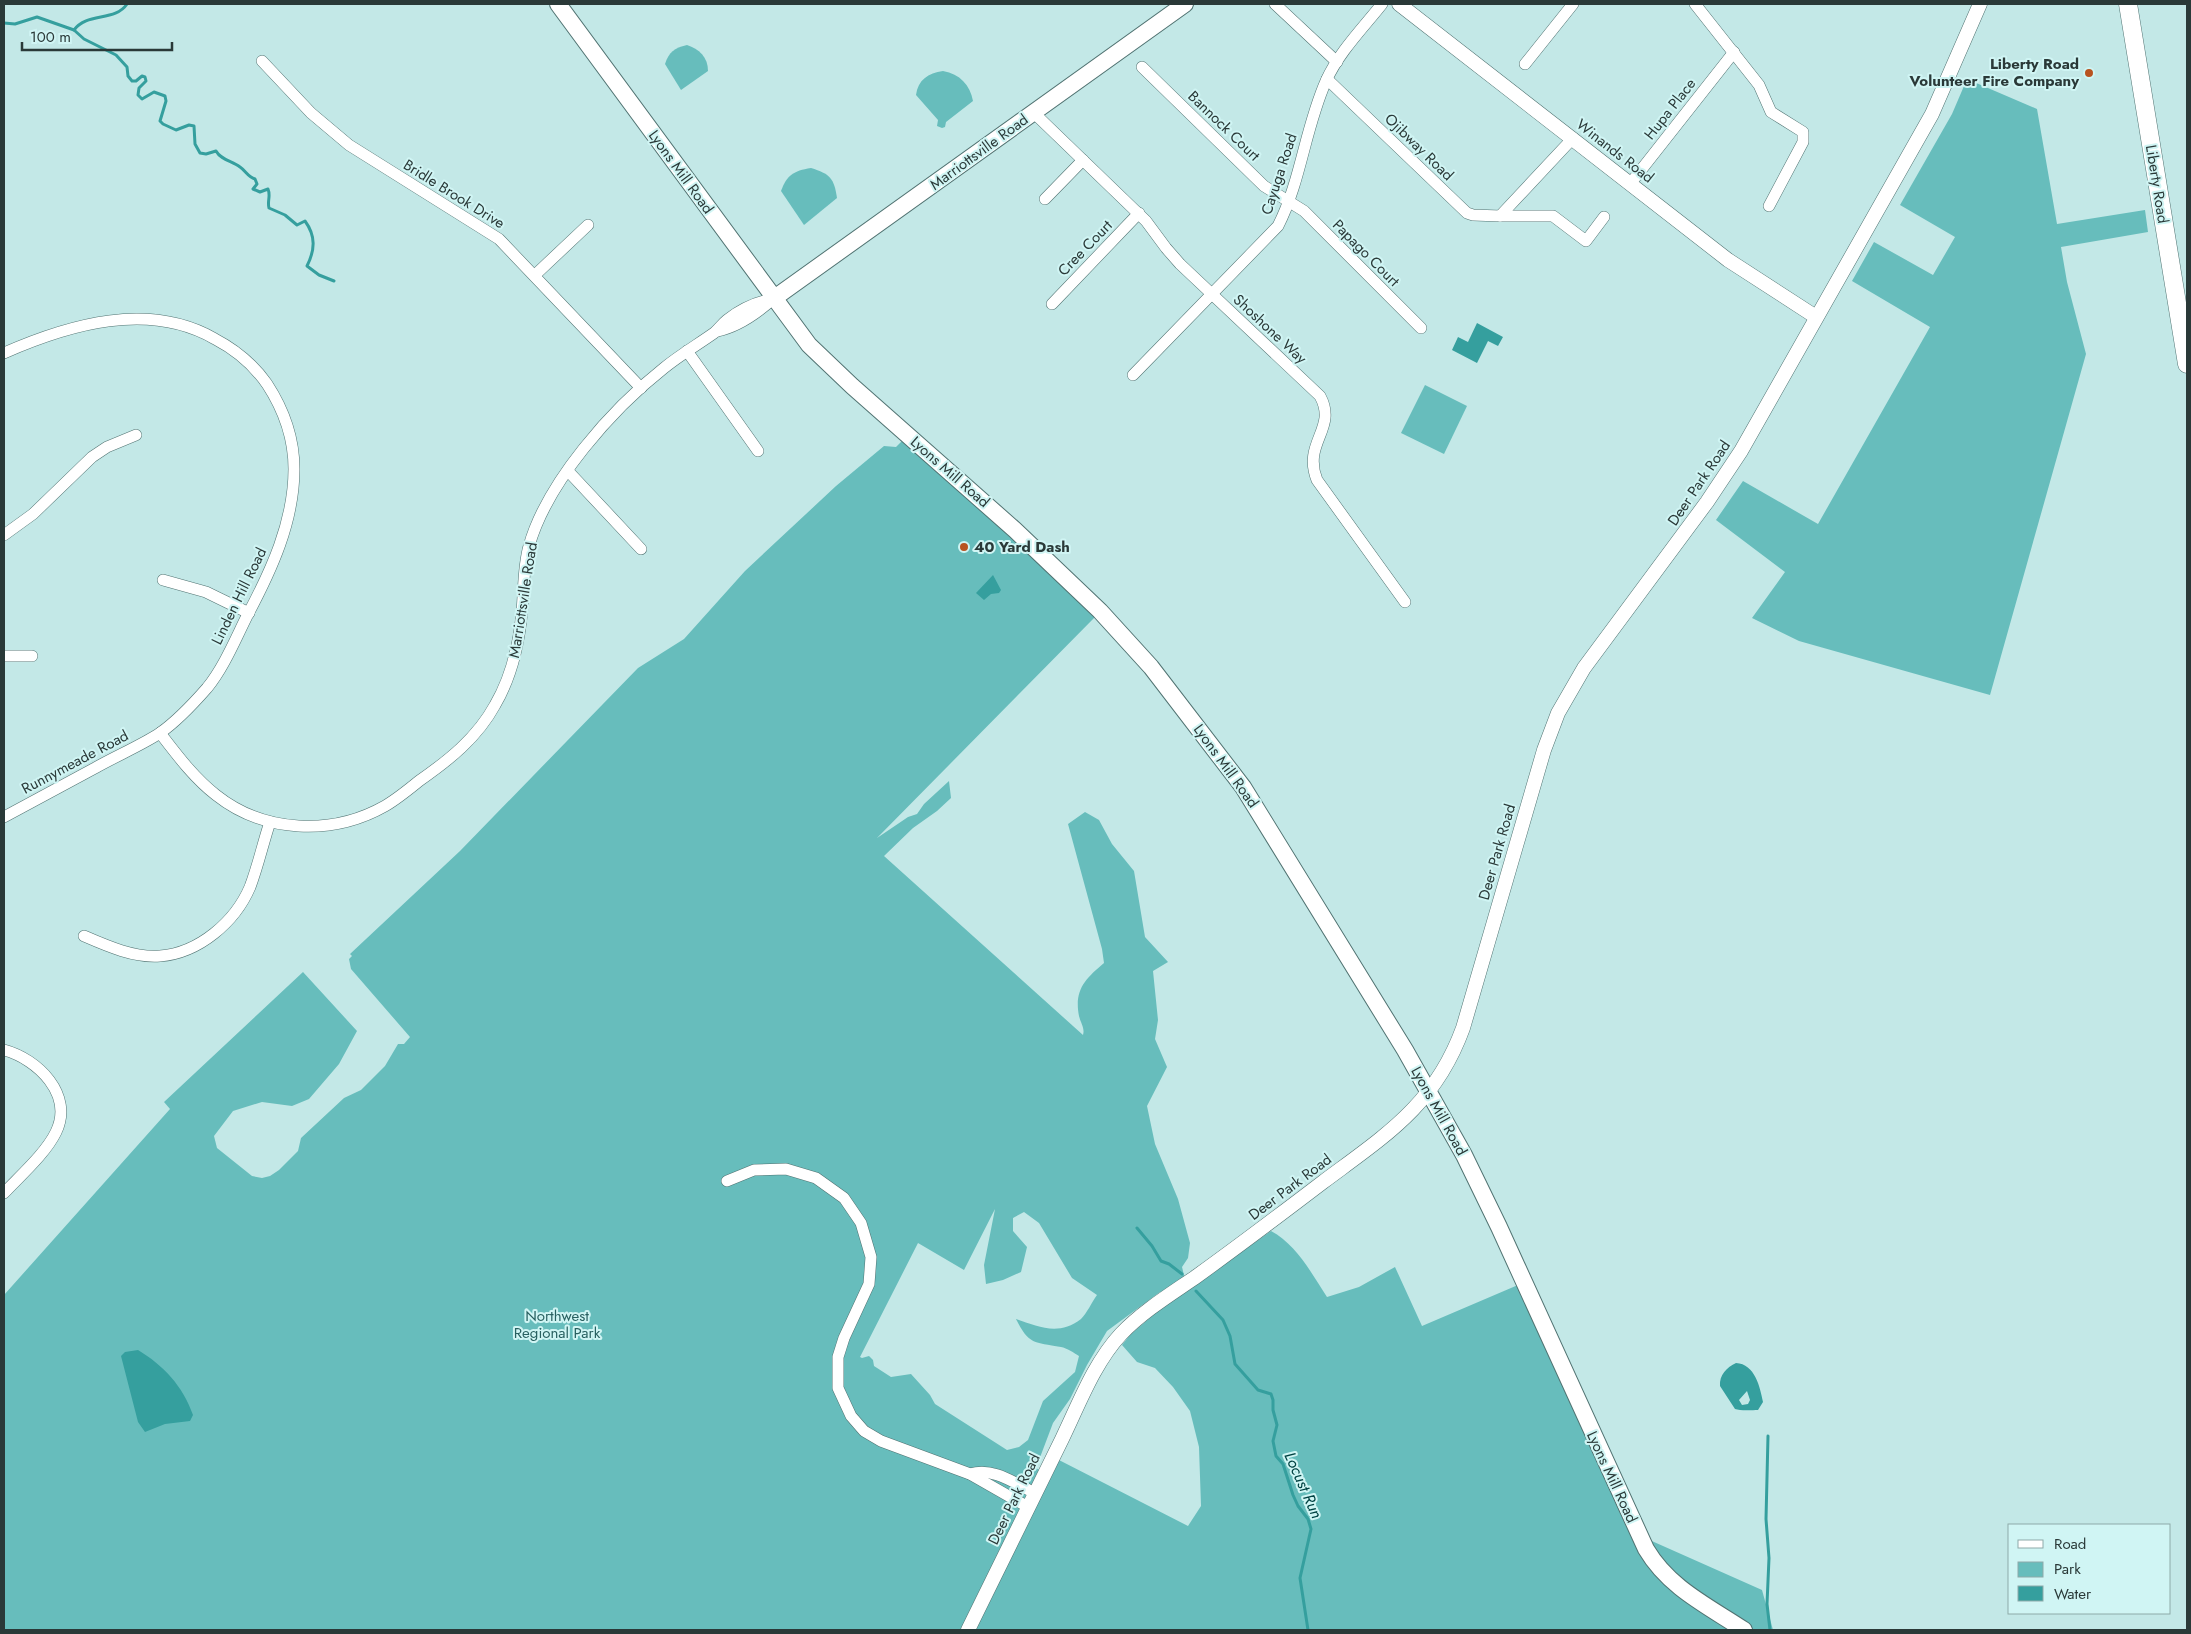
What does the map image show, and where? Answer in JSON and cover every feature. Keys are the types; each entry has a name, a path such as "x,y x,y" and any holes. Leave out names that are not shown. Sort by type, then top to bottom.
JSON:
{"main road":[{"name":"Lyons Mill Road","path":"558,4 802,337 826,363 1043,556 1100,612 1151,667 1230,770 1256,807 1430,1092 1494,1215 1646,1549 1658,1568 1677,1586 1744,1630"},
{"name":"Marriottsville Road","path":"773,299 1185,4"},
{"name":"Liberty Road","path":"2128,4 2187,364"}],"street":[{"path":"1275,4 1337,62"},
{"name":"Cayuga Road","path":"1133,375 1278,226 1289,200 1310,125 1327,79 1337,62 1382,4"},
{"name":"Winands Road","path":"1399,4 1747,274 1816,318"},
{"path":"1525,64 1573,4"},
{"path":"1695,4 1759,85 1771,112 1799,128 1804,136 1803,142 1769,206"},
{"name":"Deer Park Road","path":"968,1630 1086,1391 1107,1352 1119,1336 1156,1304 1247,1240 1369,1148 1403,1120 1430,1092 1446,1068 1463,1028 1544,750 1558,713 1584,668 1726,476 1935,108 1980,4"},
{"name":"Hupa Place","path":"1630,184 1734,52"},
{"name":"Bridle Brook Drive","path":"262,61 329,130 372,162 499,239 641,388"},
{"name":"Bannock Court","path":"1142,67 1264,186 1289,200"},
{"name":"Ojibway Road","path":"1327,79 1462,210 1474,215 1553,216 1586,241 1604,217"},
{"name":"Shoshone Way","path":"1034,113 1139,213 1172,255 1320,396 1325,405 1326,414 1312,456 1313,470 1317,480 1405,602"},
{"path":"1500,216 1573,138"},
{"path":"1045,199 1083,160"},
{"name":"Papago Court","path":"1289,200 1304,211 1421,328"},
{"name":"Cree Court","path":"1052,304 1139,213"},
{"path":"535,275 588,225"},
{"name":"Marriottsville Road","path":"160,733 193,774 216,796 232,807 270,822 311,827 336,824 377,810 445,762 464,746 483,724 505,686 514,663 519,635 528,549 532,535 543,509 568,471 609,420 641,388 687,351 716,331 726,320 756,302 773,299"},
{"name":"Linden Hill Road","path":"4,353 52,334 86,325 145,318 186,325 229,346 260,374 286,420 292,443 294,470 292,496 278,550 249,614 208,686 160,733"},
{"path":"687,351 758,451"},
{"path":"4,535 39,509 92,457 108,446 136,435"},
{"path":"568,471 641,549"},
{"path":"163,580 199,589 249,614"},
{"path":"4,656 32,656"},
{"name":"Runnymeade Road","path":"4,817 160,733"},
{"path":"84,936 123,951 160,956 195,945 213,934 229,920 250,886 270,822"},
{"path":"4,1050 27,1059 49,1079 59,1099 61,1112 56,1132 49,1143 4,1193"},
{"path":"727,1181 754,1170 786,1169 816,1178 836,1190 848,1202 858,1216 865,1231 870,1248 871,1264 865,1294 844,1338 838,1357 838,1388 845,1407 864,1431 881,1441 970,1474 1028,1507"},
{"path":"970,1474 981,1471 994,1473 1035,1493"}],"green space":[{"path":"687,45 702,54 708,66 708,71 681,90 665,64 668,56 673,51"},
{"path":"949,72 967,85 973,101 946,122 945,127 942,128 937,126 938,120 916,95 921,81 933,73"},
{"path":"1967,79 2037,109 2057,224 2145,210 2148,232 2061,247 2067,282 2086,354 1990,695 1799,641 1752,618 1785,572 1716,520 1743,481 1818,524 1930,327 1852,281 1874,242 1933,275 1955,237 1900,205 1952,114"},
{"path":"811,168 823,172 830,178 837,198 804,225 781,191 788,177"},
{"path":"1425,385 1467,406 1444,454 1401,433"},
{"name":"Northwest Regional Park","path":"904,439 944,474 1095,617 877,838 908,817 917,814 924,804 949,781 951,798 937,811 913,828 884,856 1083,1035 1078,1007 1080,992 1086,980 1104,963 1102,949 1068,824 1085,812 1099,820 1112,844 1134,871 1145,937 1168,962 1153,971 1158,1020 1155,1039 1167,1067 1147,1106 1155,1144 1178,1199 1190,1243 1188,1258 1182,1267 1185,1279 1164,1294 1160,1292 1107,1331 1070,1399 1053,1423 1036,1468 1049,1476 1057,1459 1188,1526 1201,1506 1199,1447 1190,1411 1173,1387 1155,1368 1137,1362 1122,1345 1130,1335 1159,1310 1271,1231 1296,1252 1327,1297 1359,1287 1395,1267 1422,1326 1518,1285 1642,1553 1733,1630 4,1630 4,1295 170,1109 164,1102 303,972 357,1031 339,1064 309,1099 292,1106 262,1102 233,1111 214,1136 217,1148 252,1176 262,1178 270,1176 279,1170 298,1151 301,1138 344,1098 361,1090 385,1066 398,1044 404,1044 410,1037 351,969 349,959 352,956 350,954 460,851 638,668 684,639 745,571 836,486 884,446 896,447","holes":["995,1209 984,1265 986,1284 1003,1280 1021,1272 1027,1247 1013,1231 1013,1218 1024,1212 1039,1223 1072,1278 1097,1295 1081,1319 1065,1327 1057,1329 1041,1327 1016,1319 1025,1334 1033,1341 1063,1348 1079,1356 1075,1372 1043,1401 1028,1440 1019,1447 1007,1450 935,1404 930,1395 911,1374 891,1377 874,1366 873,1360 869,1356 860,1357 918,1243 964,1270"]},
{"path":"1645,1538 1762,1590 1773,1630 1752,1630 1674,1578"}],"water":[{"path":"1477,323 1503,337 1498,346 1488,341 1477,363 1452,350 1458,337 1468,342"},
{"path":"993,575 1001,590 999,593 991,594 984,600 976,593"},
{"path":"138,1350 156,1362 178,1386 189,1404 193,1415 190,1421 165,1424 145,1432 138,1422 121,1356 125,1352"},
{"path":"1736,1363 1748,1367 1755,1377 1763,1402 1758,1410 1735,1409 1720,1386 1722,1375","holes":["1747,1391 1750,1400 1748,1404 1742,1405 1739,1400"]}],"waterway":[{"path":"74,30 86,21 122,10 127,4"},
{"path":"4,23 15,24 37,17 74,30 84,39 116,55 127,67 128,76 132,81 136,81 142,76 145,77 146,81 139,88 138,95 142,99 154,92 165,96 166,101 160,121 163,124 176,130 189,125 194,126 195,144 200,153 206,154 216,151 255,179 257,184 253,189 260,192 268,189 269,208 285,215 297,225 305,221 313,238 312,254 307,266 319,275 334,281"},
{"name":"Locust Run","path":"1137,1228 1152,1246 1161,1261 1169,1264 1182,1274"},
{"name":"Locust Run","path":"1196,1291 1223,1320 1230,1336 1235,1364 1258,1390 1271,1394 1273,1400 1273,1410 1277,1425 1273,1441 1276,1456 1283,1464 1293,1495 1298,1506 1308,1519 1311,1529 1300,1578 1308,1630"},
{"path":"1768,1436 1766,1519 1769,1558 1767,1604 1770,1630"}],"place":[{"name":"Liberty Road Volunteer Fire Company","path":"2089,73"},
{"name":"40 Yard Dash","path":"964,547"}]}
